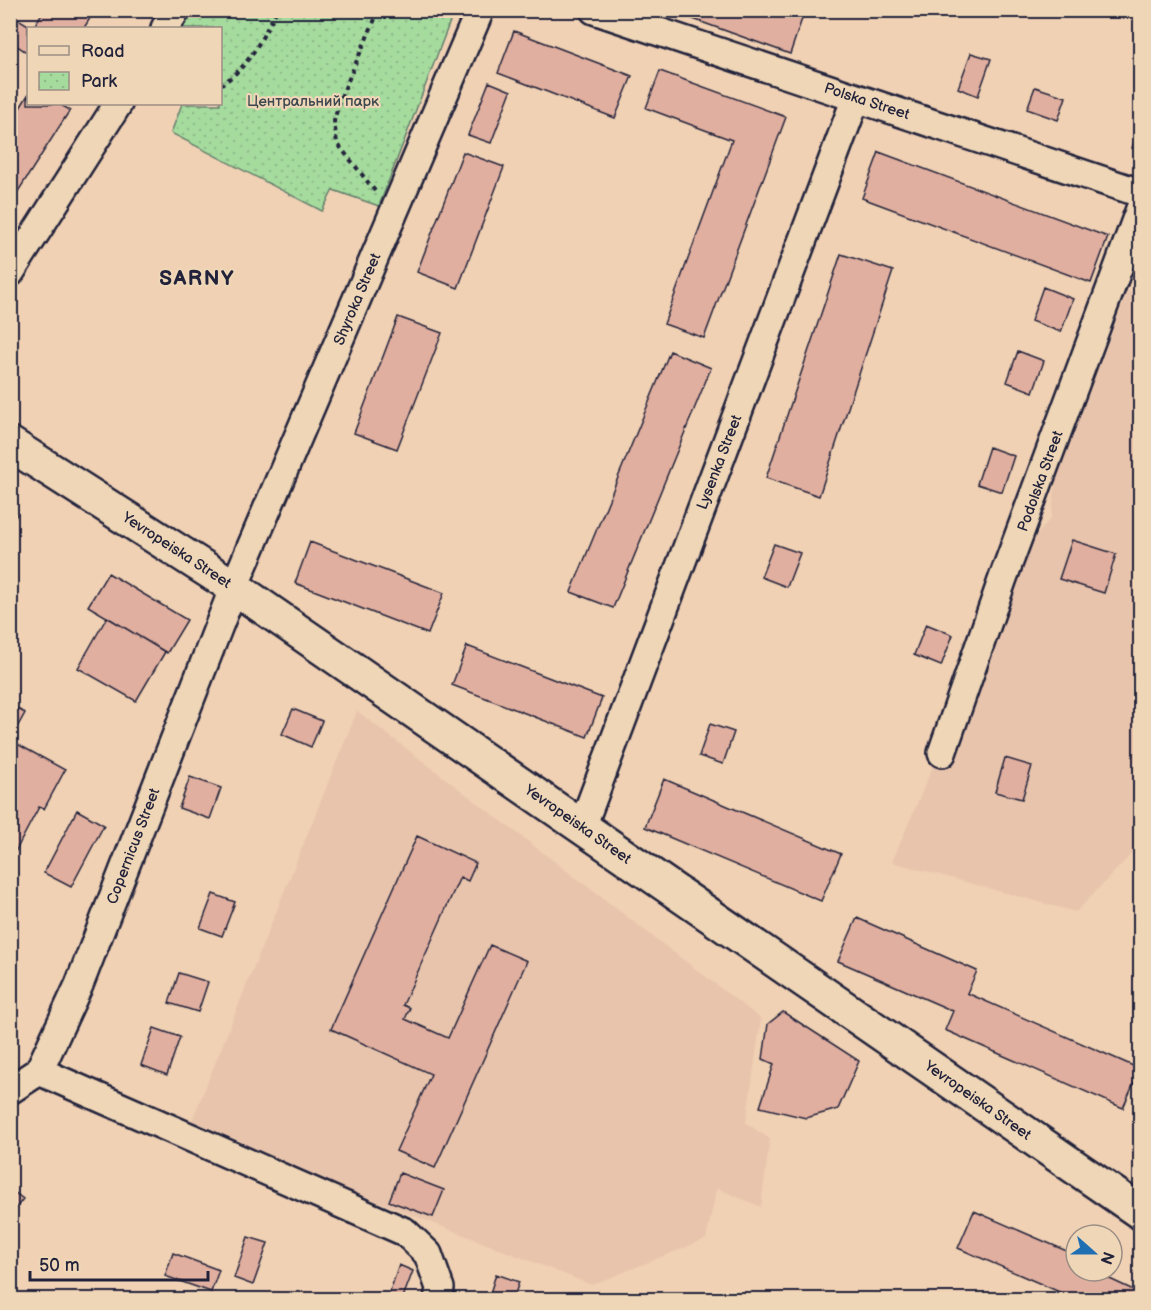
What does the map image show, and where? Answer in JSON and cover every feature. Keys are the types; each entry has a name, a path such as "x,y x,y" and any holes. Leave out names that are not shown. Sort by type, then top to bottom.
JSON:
{"main road":[{"name":"Yevropeiska Street","path":"10,444 234,587 1140,1212"}],"street":[{"path":"166,27 176,10"},
{"name":"Shyroka Street","path":"234,587 480,10"},
{"name":"Polska Street","path":"594,10 1140,193"},
{"name":"Lysenka Street","path":"582,827 856,98"},
{"path":"10,273 117,105"},
{"name":"Podolska Street","path":"942,753 1003,578 1140,209"},
{"name":"Copernicus Street","path":"39,1071 79,985 234,587"},
{"path":"10,1090 39,1071 405,1232 428,1254 440,1288 438,1299"}],"path":[{"path":"222,84 234,77 248,63 277,10"},
{"path":"379,10 340,99 334,121 337,143 393,214"}],"shaded area":[{"path":"1128,291 1140,295 1140,845 1076,912 892,862 955,715 1003,578 1051,518 1057,475"},
{"path":"357,711 761,1019 746,1123 770,1139 761,1207 717,1188 706,1239 592,1285 189,1128"}],"green space":[{"name":"Центральний парк","path":"185,11 454,11 379,206 333,190 322,211 171,133 182,105 222,105 222,27 174,27"}],"building":[{"path":"44,10 95,10 85,27 34,27"},
{"path":"668,10 805,10 790,54"},
{"path":"10,14 31,27 27,27 27,52 10,41"},
{"path":"514,31 632,76 615,118 498,73"},
{"path":"971,53 991,59 978,96 958,88"},
{"path":"660,71 786,117 704,338 664,324 732,140 646,108"},
{"path":"489,82 511,91 491,143 468,135"},
{"path":"1035,87 1066,97 1058,120 1027,109"},
{"path":"27,97 27,105 61,105 70,110 10,204 10,124"},
{"path":"1140,126 1140,151 1132,148"},
{"path":"463,152 504,167 458,288 417,272"},
{"path":"879,152 1108,237 1091,283 862,198"},
{"path":"841,254 893,271 819,496 766,478"},
{"path":"1043,287 1073,299 1061,332 1031,321"},
{"path":"398,317 442,333 397,449 354,433"},
{"path":"670,351 711,368 613,608 571,592"},
{"path":"1018,351 1044,361 1033,392 1007,382"},
{"path":"989,447 1014,456 1002,492 977,484"},
{"path":"10,510 17,514 10,526"},
{"path":"1072,540 1116,554 1104,593 1059,579"},
{"path":"310,542 444,593 428,634 295,583"},
{"path":"774,544 800,553 787,587 761,577"},
{"path":"108,573 187,620 167,653 88,606"},
{"path":"107,617 165,652 136,701 78,668"},
{"path":"926,624 953,635 941,666 914,655"},
{"path":"467,646 602,698 587,737 452,685"},
{"path":"10,705 25,713 10,740"},
{"path":"293,709 322,721 311,747 282,734"},
{"path":"710,724 734,732 723,764 699,756"},
{"path":"10,740 65,770 44,809 39,807 14,854 10,852"},
{"path":"1005,758 1032,766 1022,799 995,792"},
{"path":"190,777 221,788 210,819 179,808"},
{"path":"664,779 841,854 821,901 645,827"},
{"path":"77,810 104,825 71,887 44,873"},
{"path":"417,836 476,863 468,881 460,877 403,1005 410,1008 405,1019 448,1038 490,945 527,961 435,1168 396,1151 431,1074 331,1029"},
{"path":"213,894 235,902 222,936 200,928"},
{"path":"857,918 977,971 967,993 1140,1069 1123,1108 945,1030 953,1011 838,961"},
{"path":"179,973 208,982 198,1012 169,1003"},
{"path":"783,1012 859,1061 838,1109 806,1118 760,1107 774,1064 763,1059 768,1024"},
{"path":"154,1028 180,1037 167,1075 141,1065"},
{"path":"400,1173 444,1190 433,1217 389,1201"},
{"path":"10,1189 23,1199 10,1216"},
{"path":"974,1211 1064,1250 1064,1283 1118,1283 1140,1293 1140,1300 1078,1300 958,1248"},
{"path":"248,1237 268,1243 253,1285 234,1278"},
{"path":"173,1253 219,1270 211,1292 165,1276"},
{"path":"399,1265 413,1271 402,1300 387,1300"},
{"path":"496,1274 519,1282 513,1300 488,1300"}],"district":[{"name":"SARNY","path":"197,278"}]}
